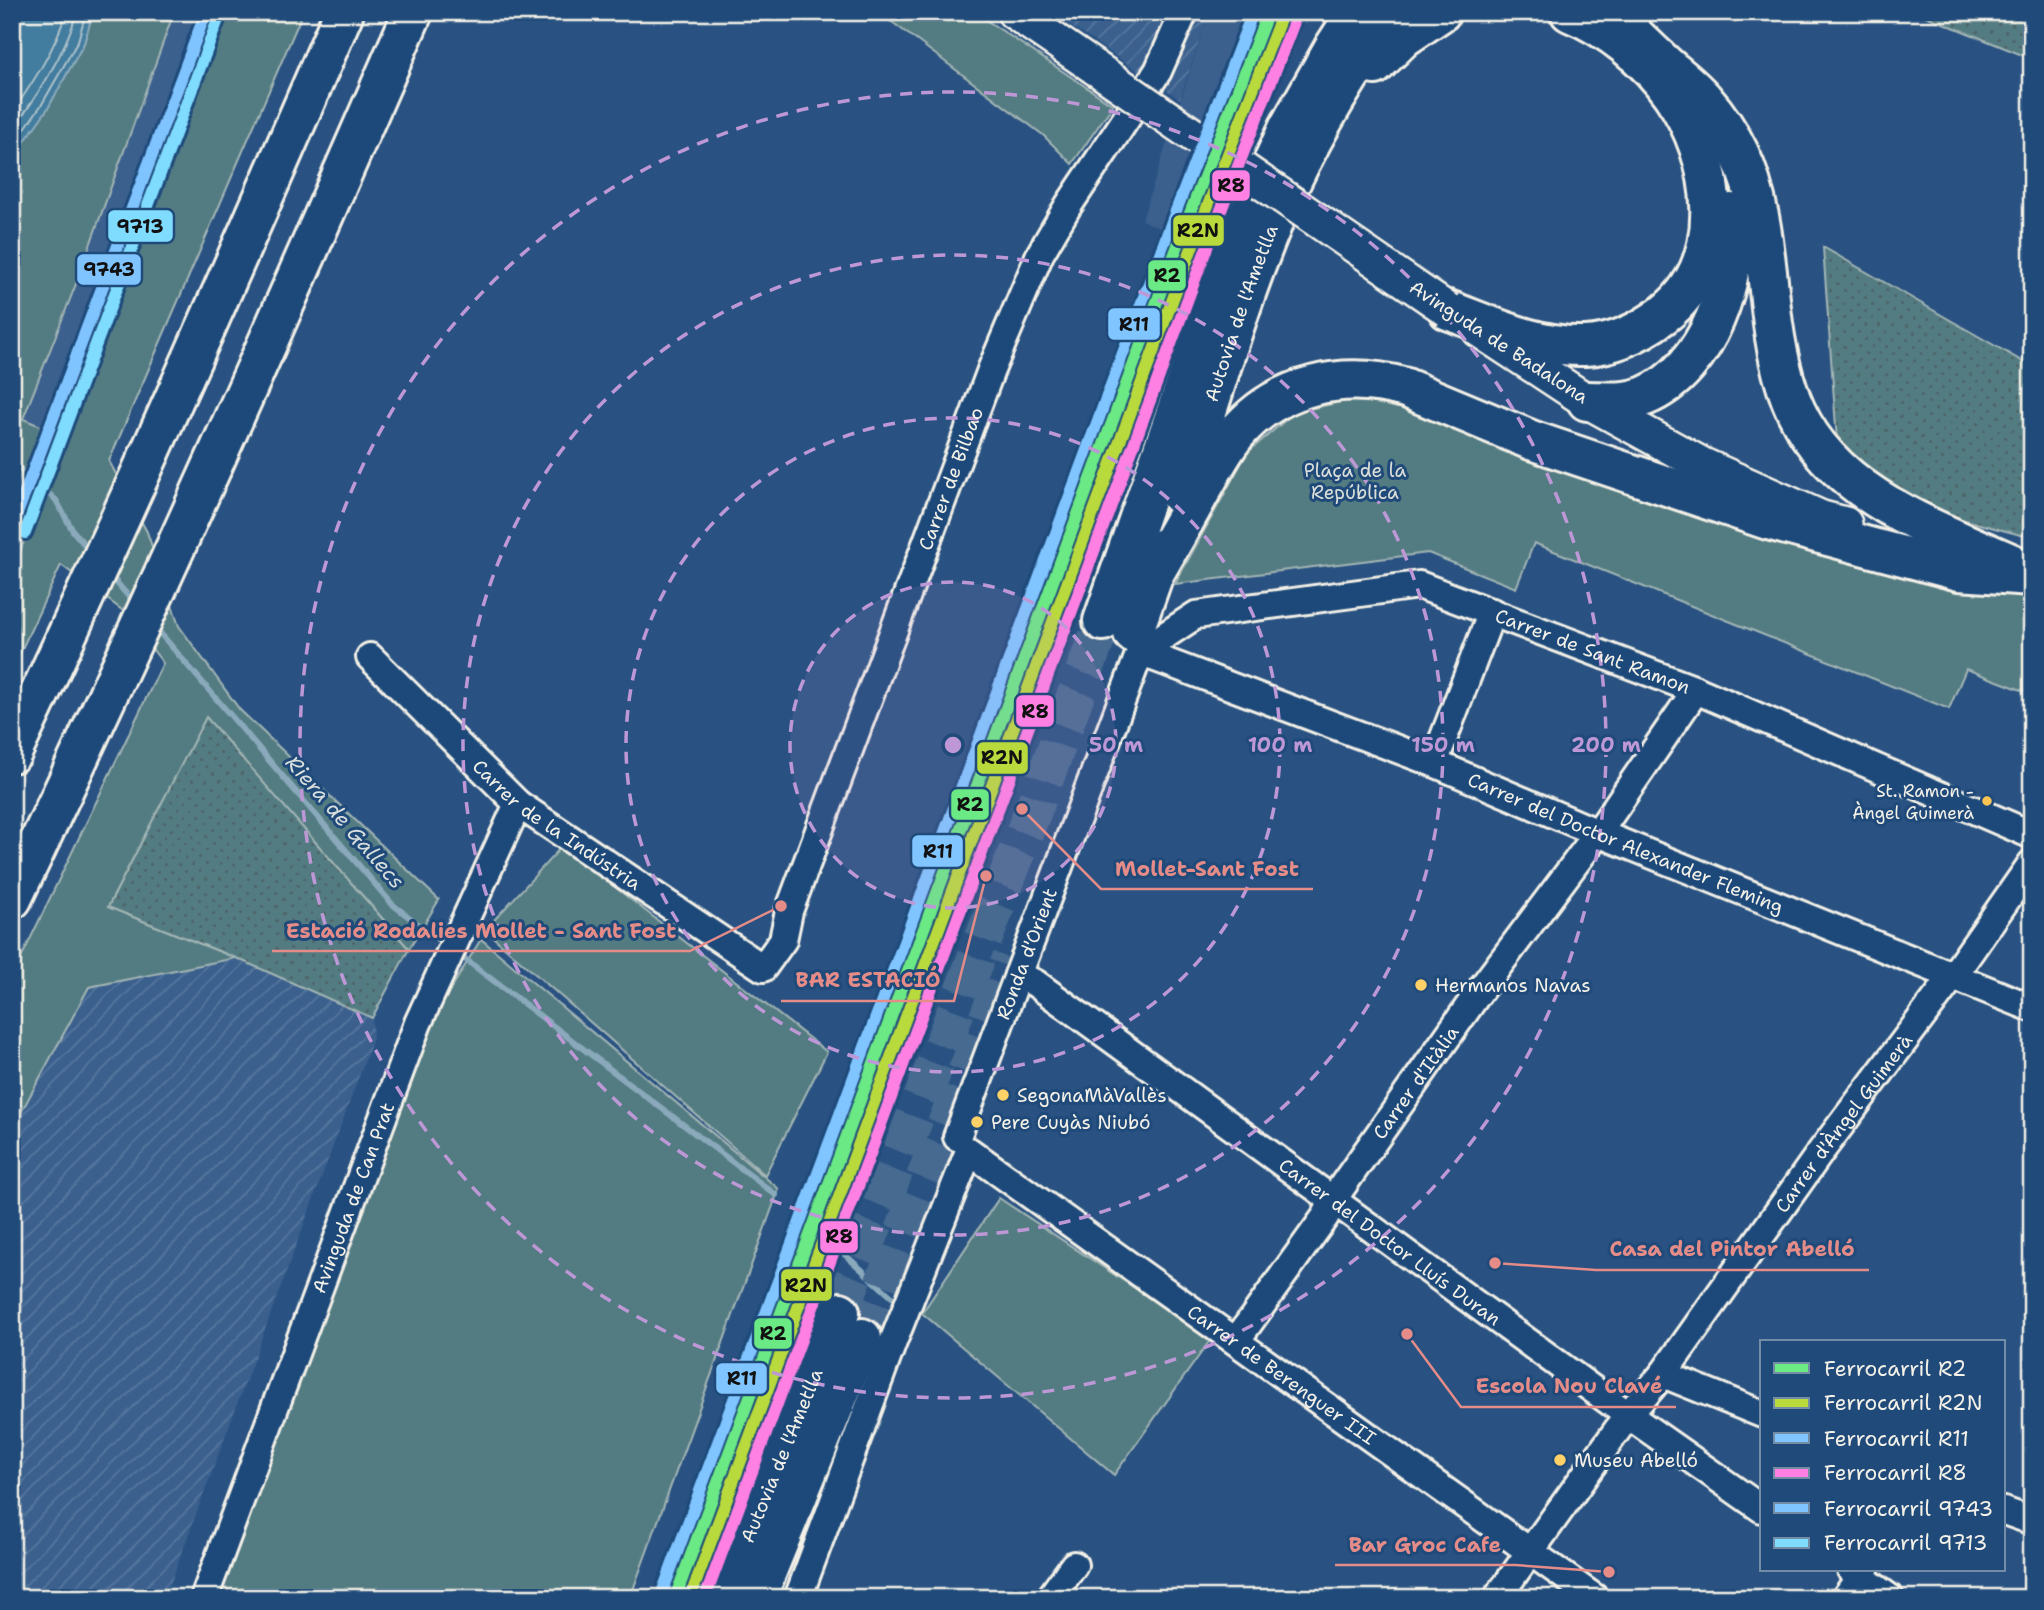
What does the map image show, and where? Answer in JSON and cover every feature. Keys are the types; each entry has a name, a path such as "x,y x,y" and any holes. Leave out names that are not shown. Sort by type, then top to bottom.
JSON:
{"highway":[{"path":"12,753 243,247 344,12"},
{"path":"12,899 175,551 413,12"},
{"name":"Autovia de l'Ametlla","path":"1125,635 1233,249 1289,127 1357,12"},
{"name":"Autovia de l'Ametlla","path":"1125,635 1155,572 1242,306 1292,182 1329,111 1393,12"},
{"path":"1329,111 1404,37 1441,12"},
{"path":"1448,310 1532,340 1560,346 1587,346 1609,342 1647,326 1671,309 1688,290 1705,255 1710,232 1710,205 1705,162 1672,95 1631,50 1607,31 1570,12"},
{"path":"1612,12 1703,98 1726,128 1748,176 1757,207 1778,354 1796,412 1812,438 1855,484 1894,509 2032,574"},
{"path":"1587,401 1623,402 1660,389 1676,376 1704,341 1724,293 1731,258 1733,223 1725,174 1699,117 1666,65"},
{"path":"1155,572 1224,450 1247,422 1290,393 1308,386 1348,379 1388,382 1406,388 1531,440 1769,520 1959,571 2032,574"},
{"name":"Autovia de l'Ametlla","path":"723,1598 865,1330"},
{"name":"Autovia de l'Ametlla","path":"756,1598 865,1330"}],"street":[{"name":"Avinguda de Badalona","path":"1014,12 1448,310 1587,401 1701,464 1822,518 2032,574"},
{"name":"Carrer de Bilbao","path":"763,968 783,940 789,911 991,370 1040,254 1068,206 1158,71 1184,12"},
{"name":"Carrer de Sant Ramon","path":"1125,635 1196,615 1419,585 1696,690 2032,835"},
{"path":"1434,764 1492,612"},
{"name":"Carrer del Doctor Alexander Fleming","path":"1125,635 1598,833 2032,1008"},
{"name":"Ronda d'Orient","path":"798,1598 865,1330 963,1144 1018,975 1089,785 1125,635"},
{"name":"Carrer de la Indústria","path":"370,657 518,804 763,968"},
{"name":"Carrer d'Itàlia","path":"1236,1341 1325,1217 1334,1200 1481,989 1598,833 1696,690"},
{"name":"Avinguda de Can Prat","path":"204,1598 418,1023 518,804"},
{"name":"Carrer d'Àngel Guimerà","path":"1497,1598 1628,1415 1663,1374 1822,1150 1954,976 2032,863"},
{"name":"Carrer del Doctor Lluís Duran","path":"1018,975 1046,991 1628,1415 1760,1508"},
{"name":"Carrer de Berenguer III","path":"963,1144 1595,1598"},
{"path":"1663,1374 1760,1413"},
{"path":"2006,1512 2032,1521"},
{"path":"1050,1598 1074,1564"},
{"path":"1845,1598 1858,1572 1890,1598"}],"shaded area":[{"path":"174,12 218,12 63,436 23,419 76,284"},
{"path":"1050,12 1209,12 1180,99"},
{"path":"1209,12 1304,12 1216,253 1142,220"},
{"path":"236,958 372,1018 373,1039 165,1598 12,1598 12,1129 89,987"}],"green space":[{"path":"93,12 174,12 76,284 23,419 63,435 218,12 303,12 109,461 147,532 179,626 240,710 439,900 409,949 206,718 108,907 236,958 89,987 12,1129 12,977 163,663 122,610 61,565 12,670 12,573 24,541 12,537 12,159 48,108 84,43"},
{"path":"871,12 974,12 1113,105 1072,164 1043,135 892,22"},
{"path":"1916,12 2032,12 2032,59"},
{"path":"1823,247 2032,367 2032,538 1934,512 1866,469 1837,441"},
{"name":"Plaça de la República","path":"1355,399 1428,414 2032,595 2032,694 1966,669 1949,709 1534,543 1516,588 1428,553 1175,584 1247,453 1295,412"},
{"path":"206,717 409,949 372,1018 236,958 108,907"},
{"path":"562,846 827,1052 765,1175 485,930"},
{"path":"481,939 779,1189 630,1598 216,1598 439,1009"},
{"path":"999,1198 1211,1339 1114,1475 922,1313"}],"water":[{"path":"12,12 93,12 84,43 48,108 12,159"}],"waterway":[{"name":"Riera de Gallecs","path":"12,463 56,500 73,531 90,551"},
{"name":"Riera de Gallecs","path":"110,575 135,604"},
{"name":"Riera de Gallecs","path":"154,626 392,904 445,945"},
{"name":"Riera de Gallecs","path":"457,953 776,1195"},
{"name":"Riera de Gallecs","path":"823,1235 892,1297"}],"tunnel":[{"path":"840,1312 1103,621"},
{"path":"862,1338 1011,959"}],"railway":[{"path":"1016,761 1148,395 1235,182 1294,12"}],"rail line":[{"name":"9743","path":"12,527 206,12"},
{"name":"R11","path":"662,1593 1174,216 1253,12"},
{"name":"R2","path":"675,1598 1187,221 1268,12"},
{"name":"9713","path":"25,533 219,17"},
{"name":"R2N","path":"690,1598 1200,226 1281,17"},
{"name":"R8","path":"705,1598 1213,231 1294,22"}],"place":[{"name":"St. Ramon - Àngel Guimerà","path":"1987,801"},
{"name":"Mollet-Sant Fost","path":"1022,809"},
{"name":"BAR ESTACIÓ","path":"986,876"},
{"name":"Estació Rodalies Mollet - Sant Fost","path":"781,906"},
{"name":"Hermanos Navas","path":"1421,985"},
{"name":"SegonaMàVallès","path":"1003,1095"},
{"name":"Pere Cuyàs Niubó","path":"977,1122"},
{"name":"Casa del Pintor Abelló","path":"1495,1263"},
{"name":"Escola Nou Clavé","path":"1407,1334"},
{"name":"Museu Abelló","path":"1560,1460"},
{"name":"Bar Groc Cafe","path":"1609,1572"}]}
